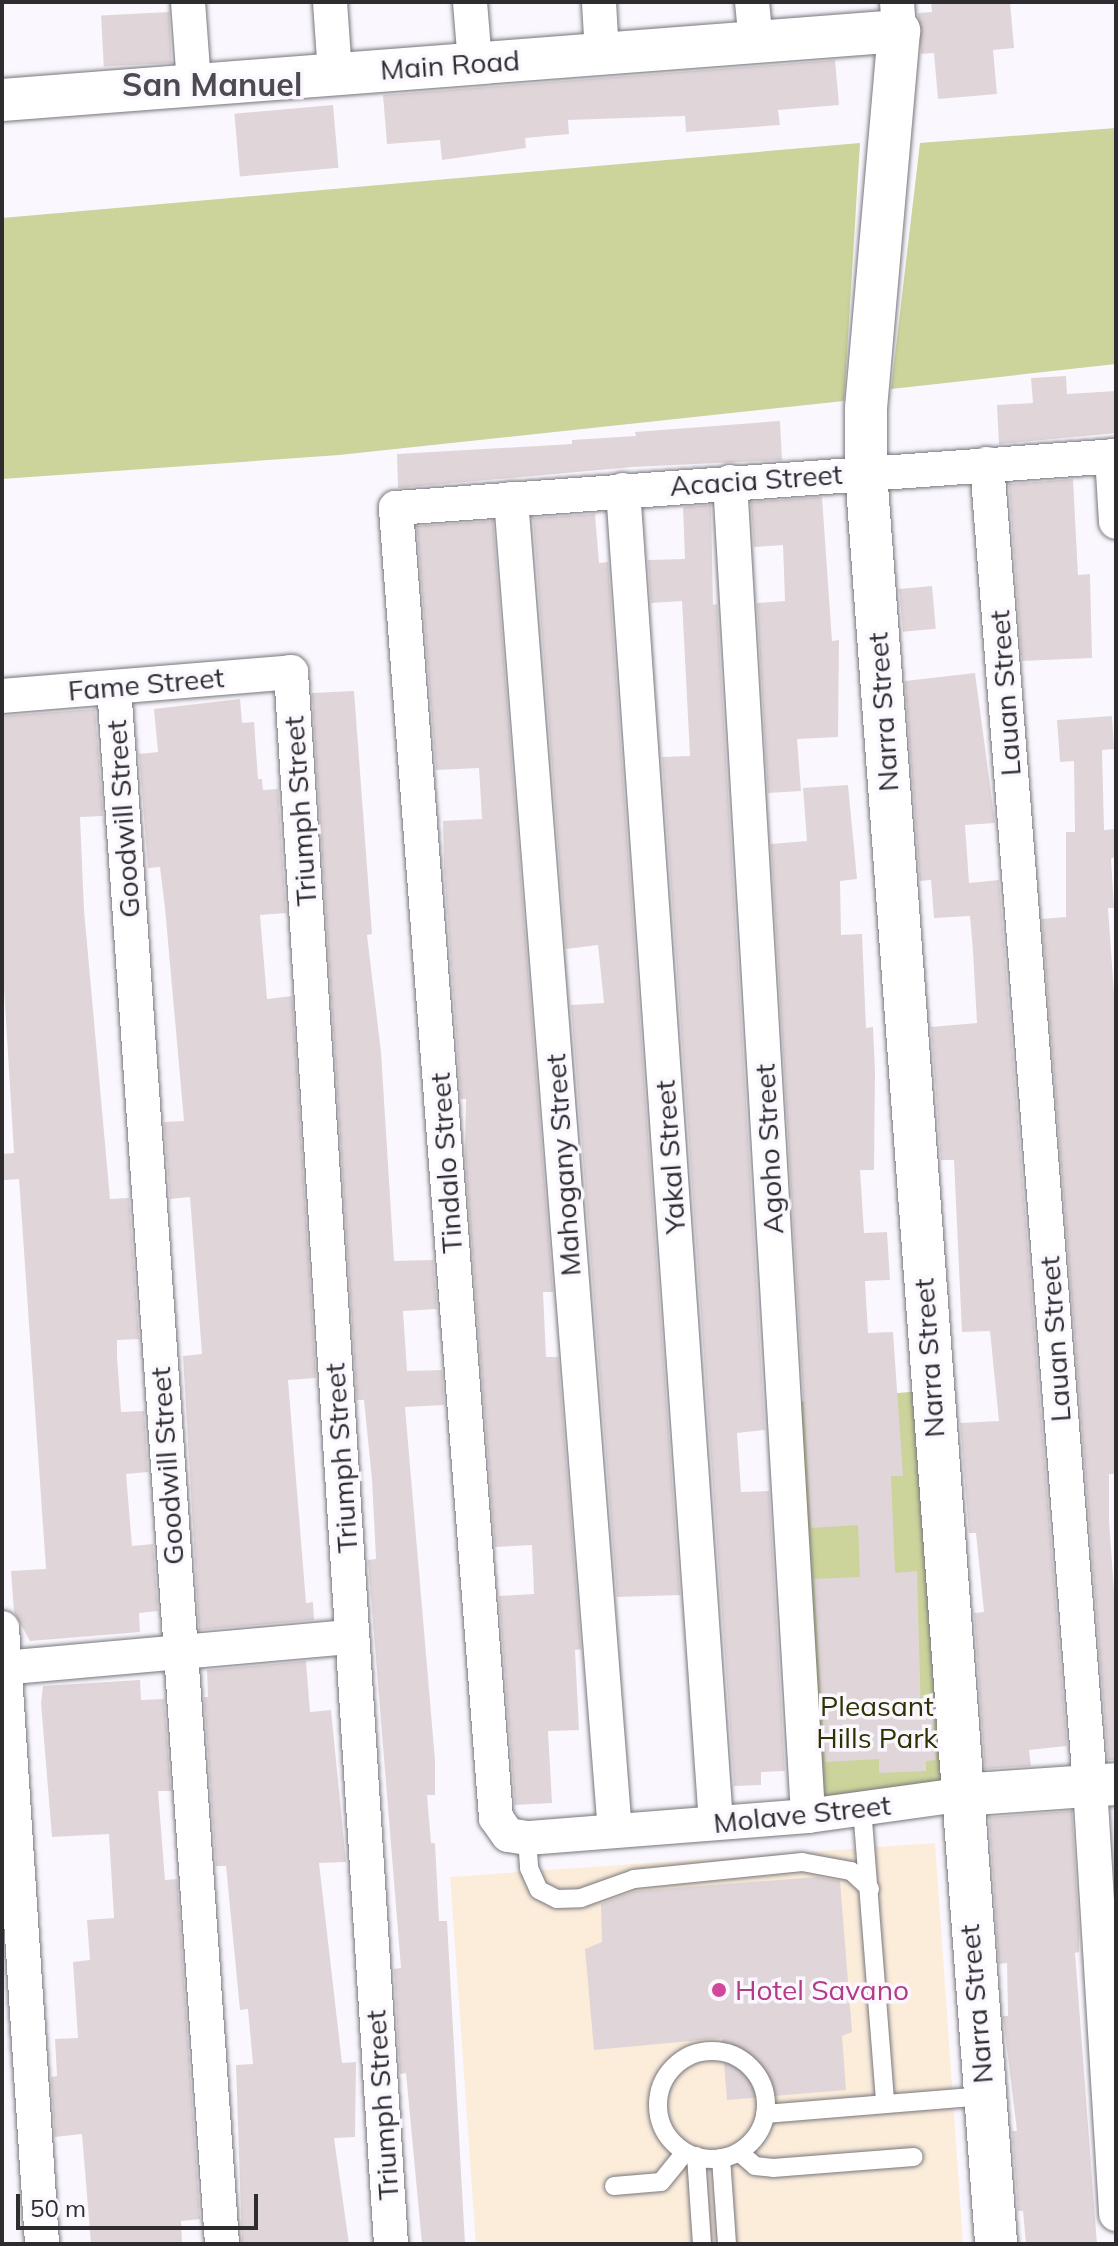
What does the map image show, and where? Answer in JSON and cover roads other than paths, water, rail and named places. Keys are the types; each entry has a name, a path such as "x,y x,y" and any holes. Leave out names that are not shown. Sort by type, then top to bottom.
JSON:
{"street":[{"path":"188,2 194,84"},
{"path":"330,2 335,74"},
{"path":"470,2 475,63"},
{"path":"599,2 602,54"},
{"name":"Main Road","path":"2,100 602,54 754,22 898,17"},
{"name":"Narra Street","path":"898,17 866,408 866,472 959,1795 996,2244"},
{"path":"1114,456 1116,522"},
{"name":"Acacia Street","path":"396,508 1114,456"},
{"name":"Lauan Street","path":"987,464 1103,1785 1116,2214"},
{"name":"Agoho Street","path":"730,482 808,1816"},
{"name":"Yakal Street","path":"623,490 716,1823"},
{"name":"Mahogany Street","path":"511,499 615,1831"},
{"name":"Tindalo Street","path":"396,508 496,1818 508,1835 527,1838"},
{"name":"Fame Street","path":"2,696 291,672"},
{"name":"Triumph Street","path":"291,672 391,2244"},
{"name":"Goodwill Street","path":"114,687 222,2244"},
{"path":"2,1628 42,2244"},
{"path":"3,1668 352,1637"},
{"name":"Molave Street","path":"527,1838 808,1816 959,1795 1103,1785"}],"lane":[{"path":"862,1808 885,2103"},
{"path":"527,1838 529,1868 539,1890 557,1899 581,1898 634,1879 802,1862 851,1871 870,1889"},
{"path":"730,2155 753,2140 765,2114 764,2089 744,2061 712,2050 680,2060 664,2080 658,2106 670,2140 690,2154 730,2155 755,2166 773,2168 914,2157"},
{"path":"765,2114 984,2096"},
{"path":"614,2186 661,2182 690,2154"},
{"path":"690,2154 702,2244"},
{"path":"727,2244 730,2155"}],"place":[{"name":"Hotel Savano","path":"719,1990"}],"district":[{"name":"San Manuel","path":"212,84"}],"park label":[{"name":"Pleasant Hills Park","path":"877,1722"}]}
